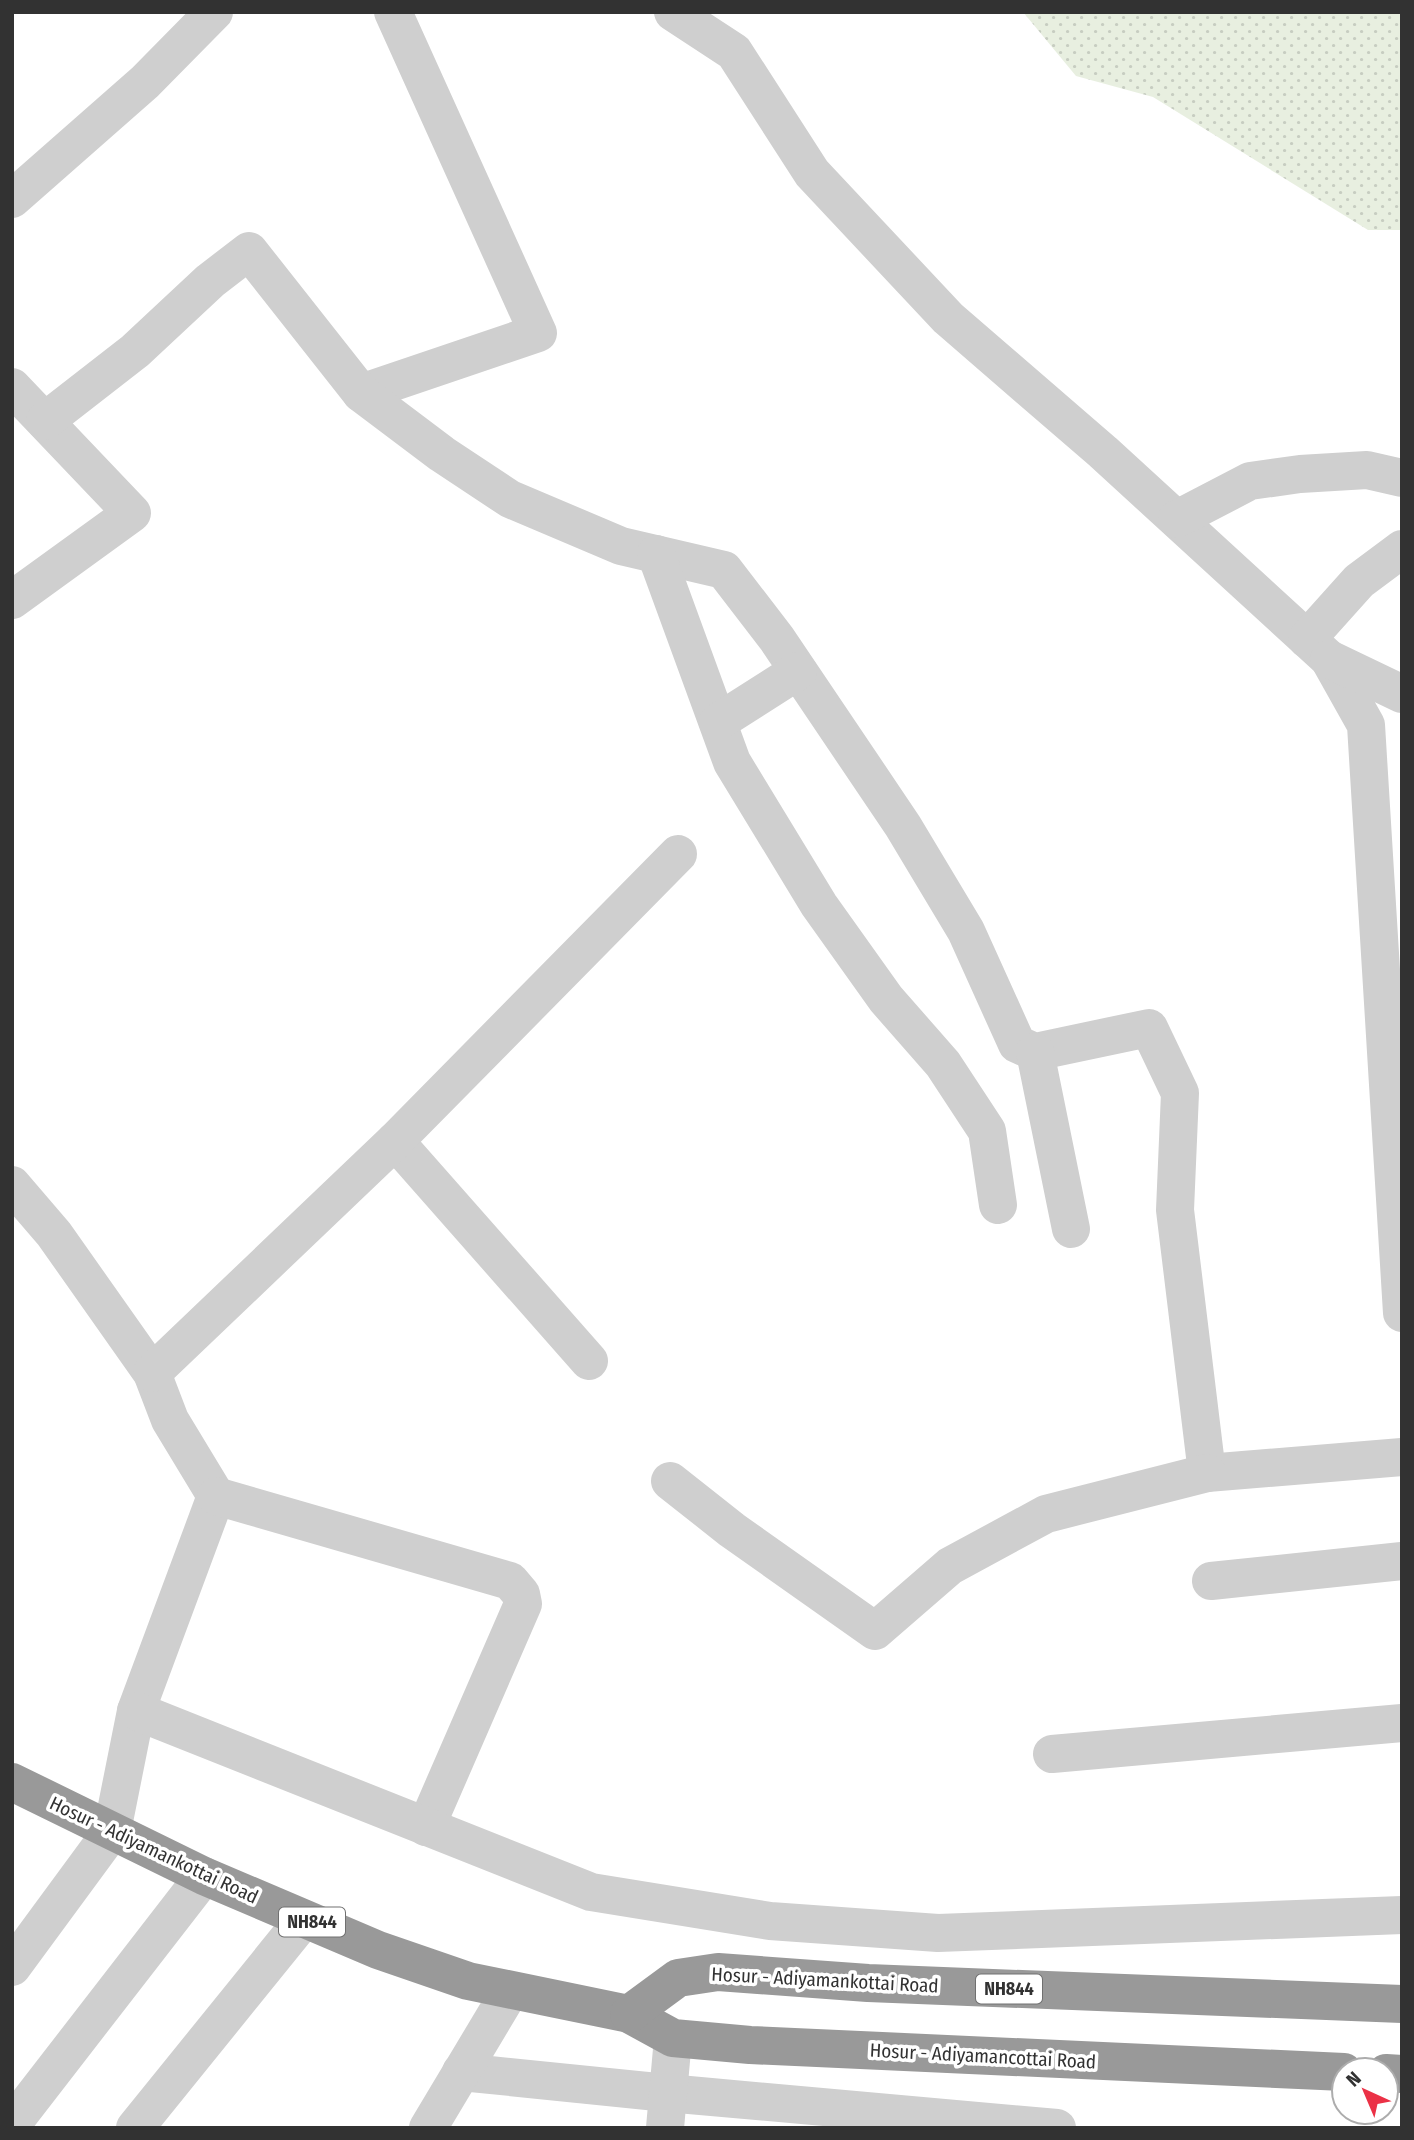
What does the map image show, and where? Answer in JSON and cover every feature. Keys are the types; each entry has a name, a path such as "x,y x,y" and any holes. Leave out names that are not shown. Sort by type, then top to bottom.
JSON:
{"highway":[{"name":"Hosur - Adiyamankottai Road","path":"12,1782 204,1876 378,1950 468,1981 629,2014 678,1978 718,1972 868,1983 1402,2004"},
{"name":"Hosur - Adiyamancottai Road","path":"629,2014 673,2038 750,2045 1330,2071"}],"street":[{"path":"12,199 145,82 215,12"},
{"path":"361,393 538,334 393,12"},
{"path":"673,12 734,52 812,173 948,317 1177,519 1318,649 1402,695"},
{"path":"45,421 135,351 209,281 249,251 361,393 442,454 510,499 621,546 724,570 776,639 902,826 966,931 1017,1044 1035,1052 1149,1028 1180,1093 1175,1210 1207,1473"},
{"path":"12,387 132,513 12,600"},
{"path":"1177,519 1250,481 1300,474 1367,470 1402,478"},
{"path":"1318,649 1359,581 1402,550"},
{"path":"656,554 732,762 819,905 886,999 943,1064 987,1131 998,1205"},
{"path":"1318,649 1366,725 1402,1313"},
{"path":"718,722 798,671"},
{"path":"152,1373 395,1141 678,853"},
{"path":"1035,1052 1071,1229"},
{"path":"395,1141 589,1361"},
{"path":"12,1185 54,1234 152,1373 170,1420 216,1496 510,1581 521,1594 523,1604 426,1827"},
{"path":"670,1481 732,1530 875,1631 950,1566 1046,1514 1207,1473 1402,1457"},
{"path":"12,1967 113,1832 136,1711 216,1496"},
{"path":"1211,1581 1402,1561"},
{"path":"136,1711 591,1892 770,1921 938,1933 1402,1915"},
{"path":"1052,1754 1402,1723"},
{"path":"12,2124 204,1876"},
{"path":"135,2128 304,1919"},
{"path":"761,1975 770,1921"},
{"path":"428,2128 510,1991"},
{"path":"666,2111 673,2038"},
{"path":"461,2072 666,2111 1057,2128"}],"green space":[{"path":"1023,12 1402,12 1402,230 1368,230 1153,97 1076,76"}]}
